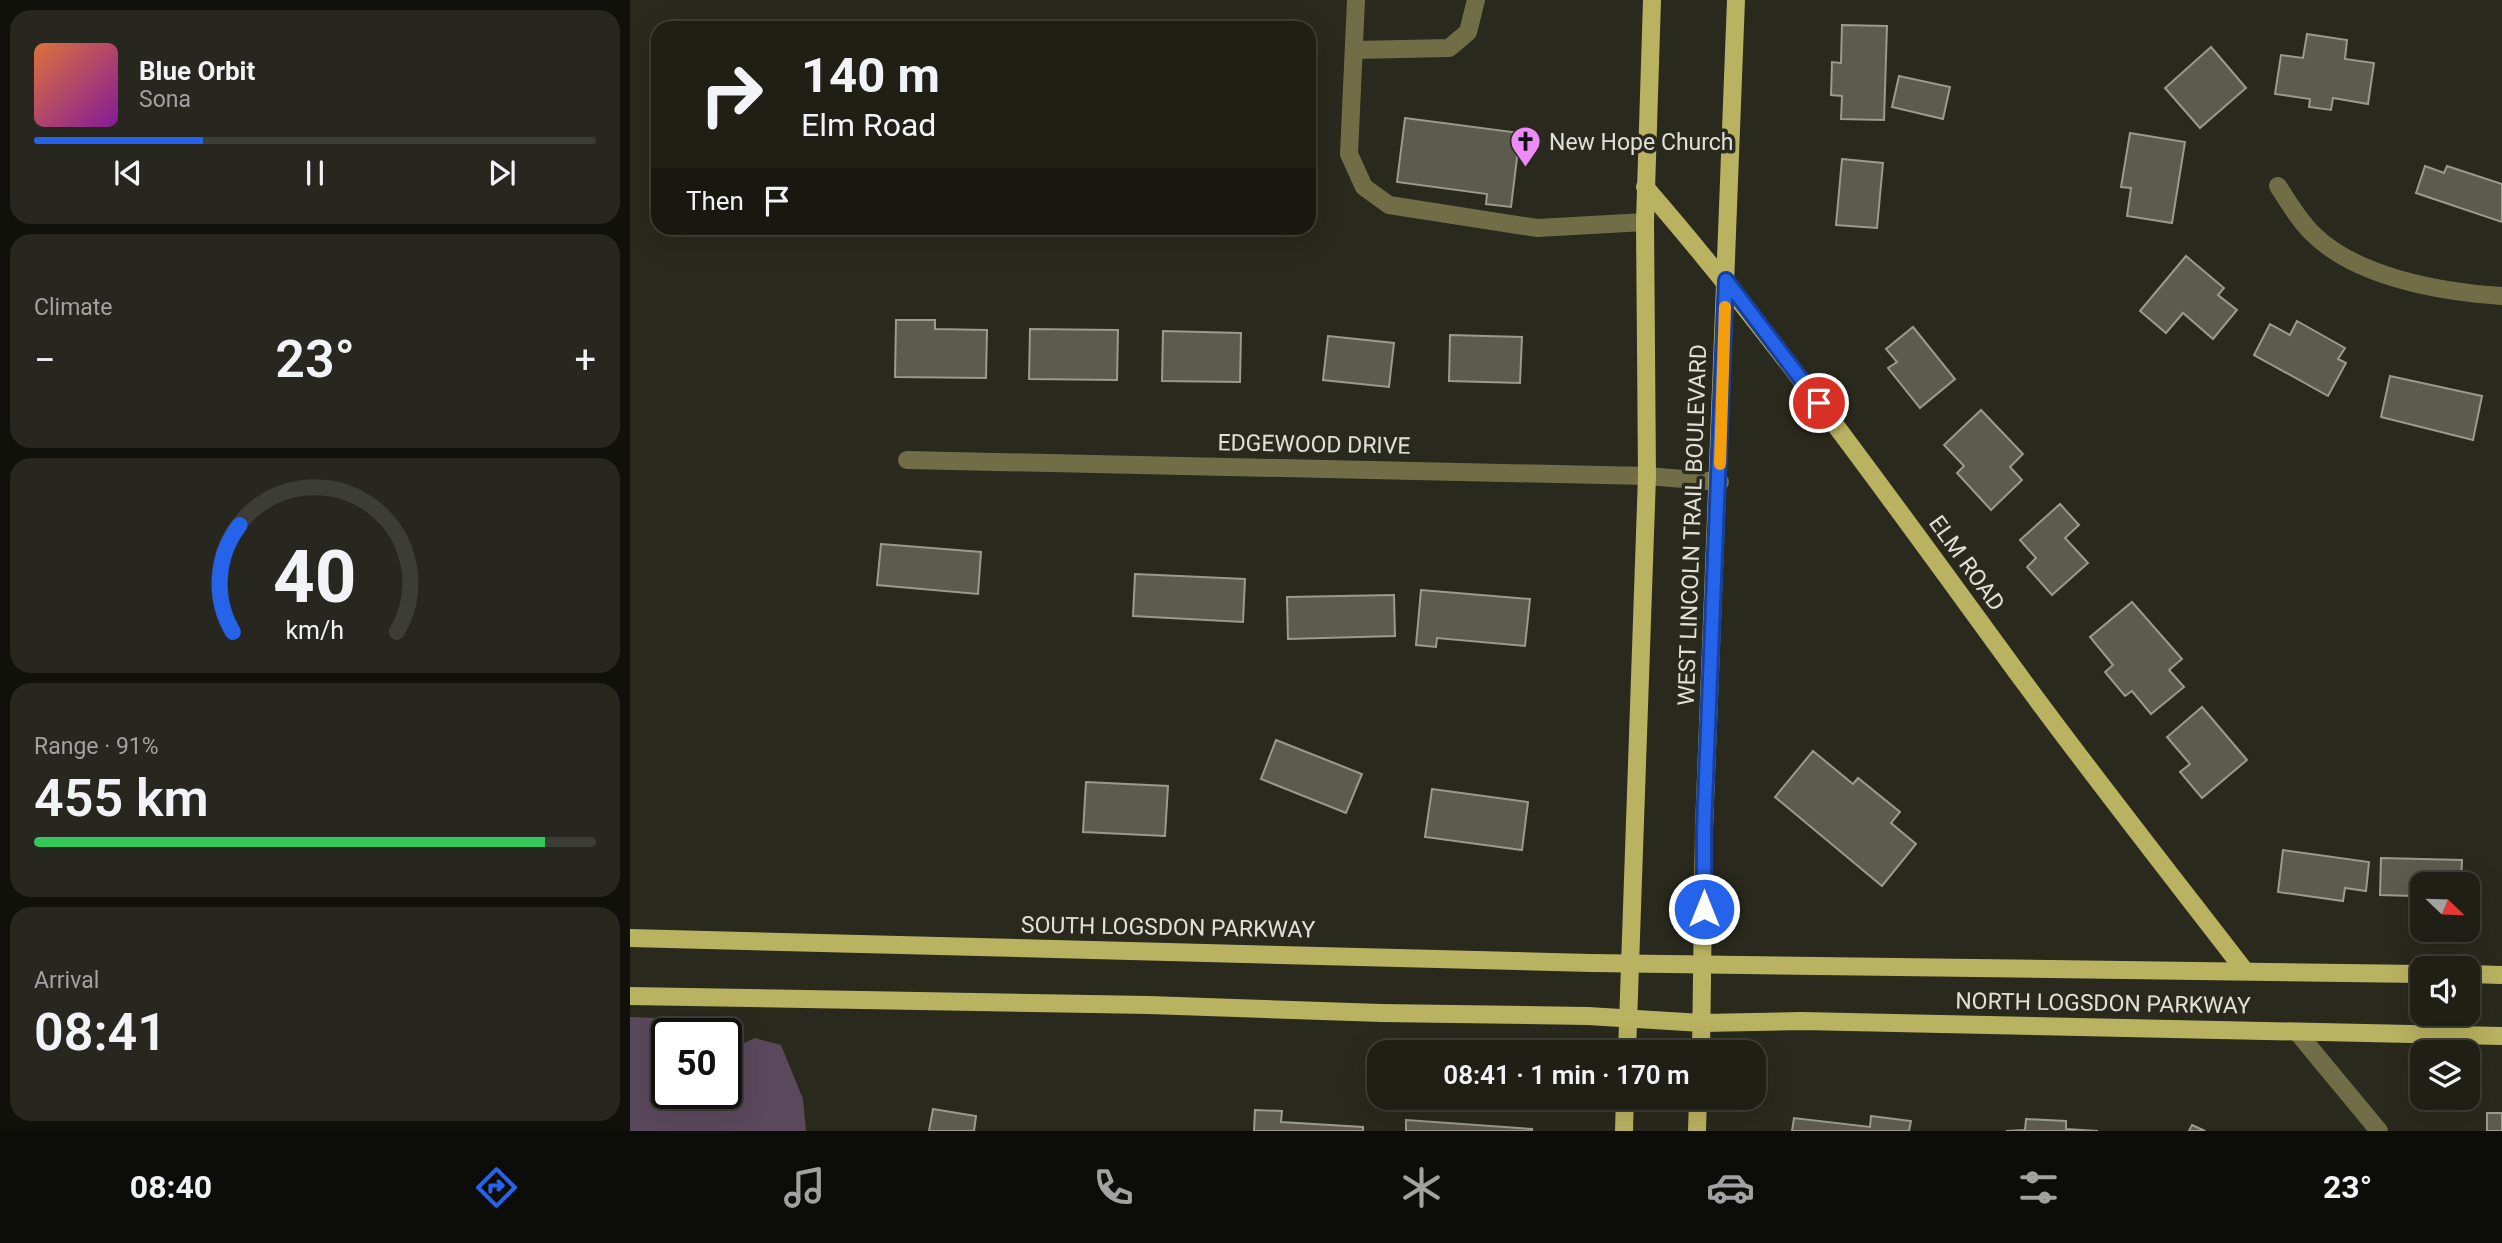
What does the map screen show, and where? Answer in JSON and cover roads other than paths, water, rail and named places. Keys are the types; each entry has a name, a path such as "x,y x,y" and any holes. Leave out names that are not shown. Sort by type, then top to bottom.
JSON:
{"main road":[{"name":"WEST LINCOLN TRAIL BOULEVARD","path":"1627,1040 1647,476 1645,222 1652,0"},
{"name":"WEST LINCOLN TRAIL BOULEVARD","path":"1702,1040 1704,828 1720,482 1736,0"},
{"name":"ELM ROAD","path":"1646,187 1726,280 2026,685 2245,971"},
{"name":"SOUTH LOGSDON PARKWAY","path":"630,938 1704,965"},
{"name":"NORTH LOGSDON PARKWAY","path":"1704,965 2410,974"},
{"path":"2480,974 2502,975"},
{"path":"630,996 1136,1004 1703,1023"},
{"name":"NORTH LOGSDON PARKWAY","path":"1703,1023 1802,1021 2502,1036"},
{"path":"1624,1131 1625,1110"},
{"path":"1696,1131 1697,1110"}],"street":[{"path":"1356,0 1349,154 1364,187 1389,205 1537,228 1645,222"},
{"path":"1354,50 1449,48 1468,32 1476,0"},
{"path":"2278,186 2298,218 2314,235 2353,260 2423,286 2450,292 2502,296"},
{"name":"EDGEWOOD DRIVE","path":"907,460 1647,476 1720,482"},
{"path":"2297,1032 2379,1131"}],"place":[{"name":"New Hope Church","path":"1526,169"}]}
